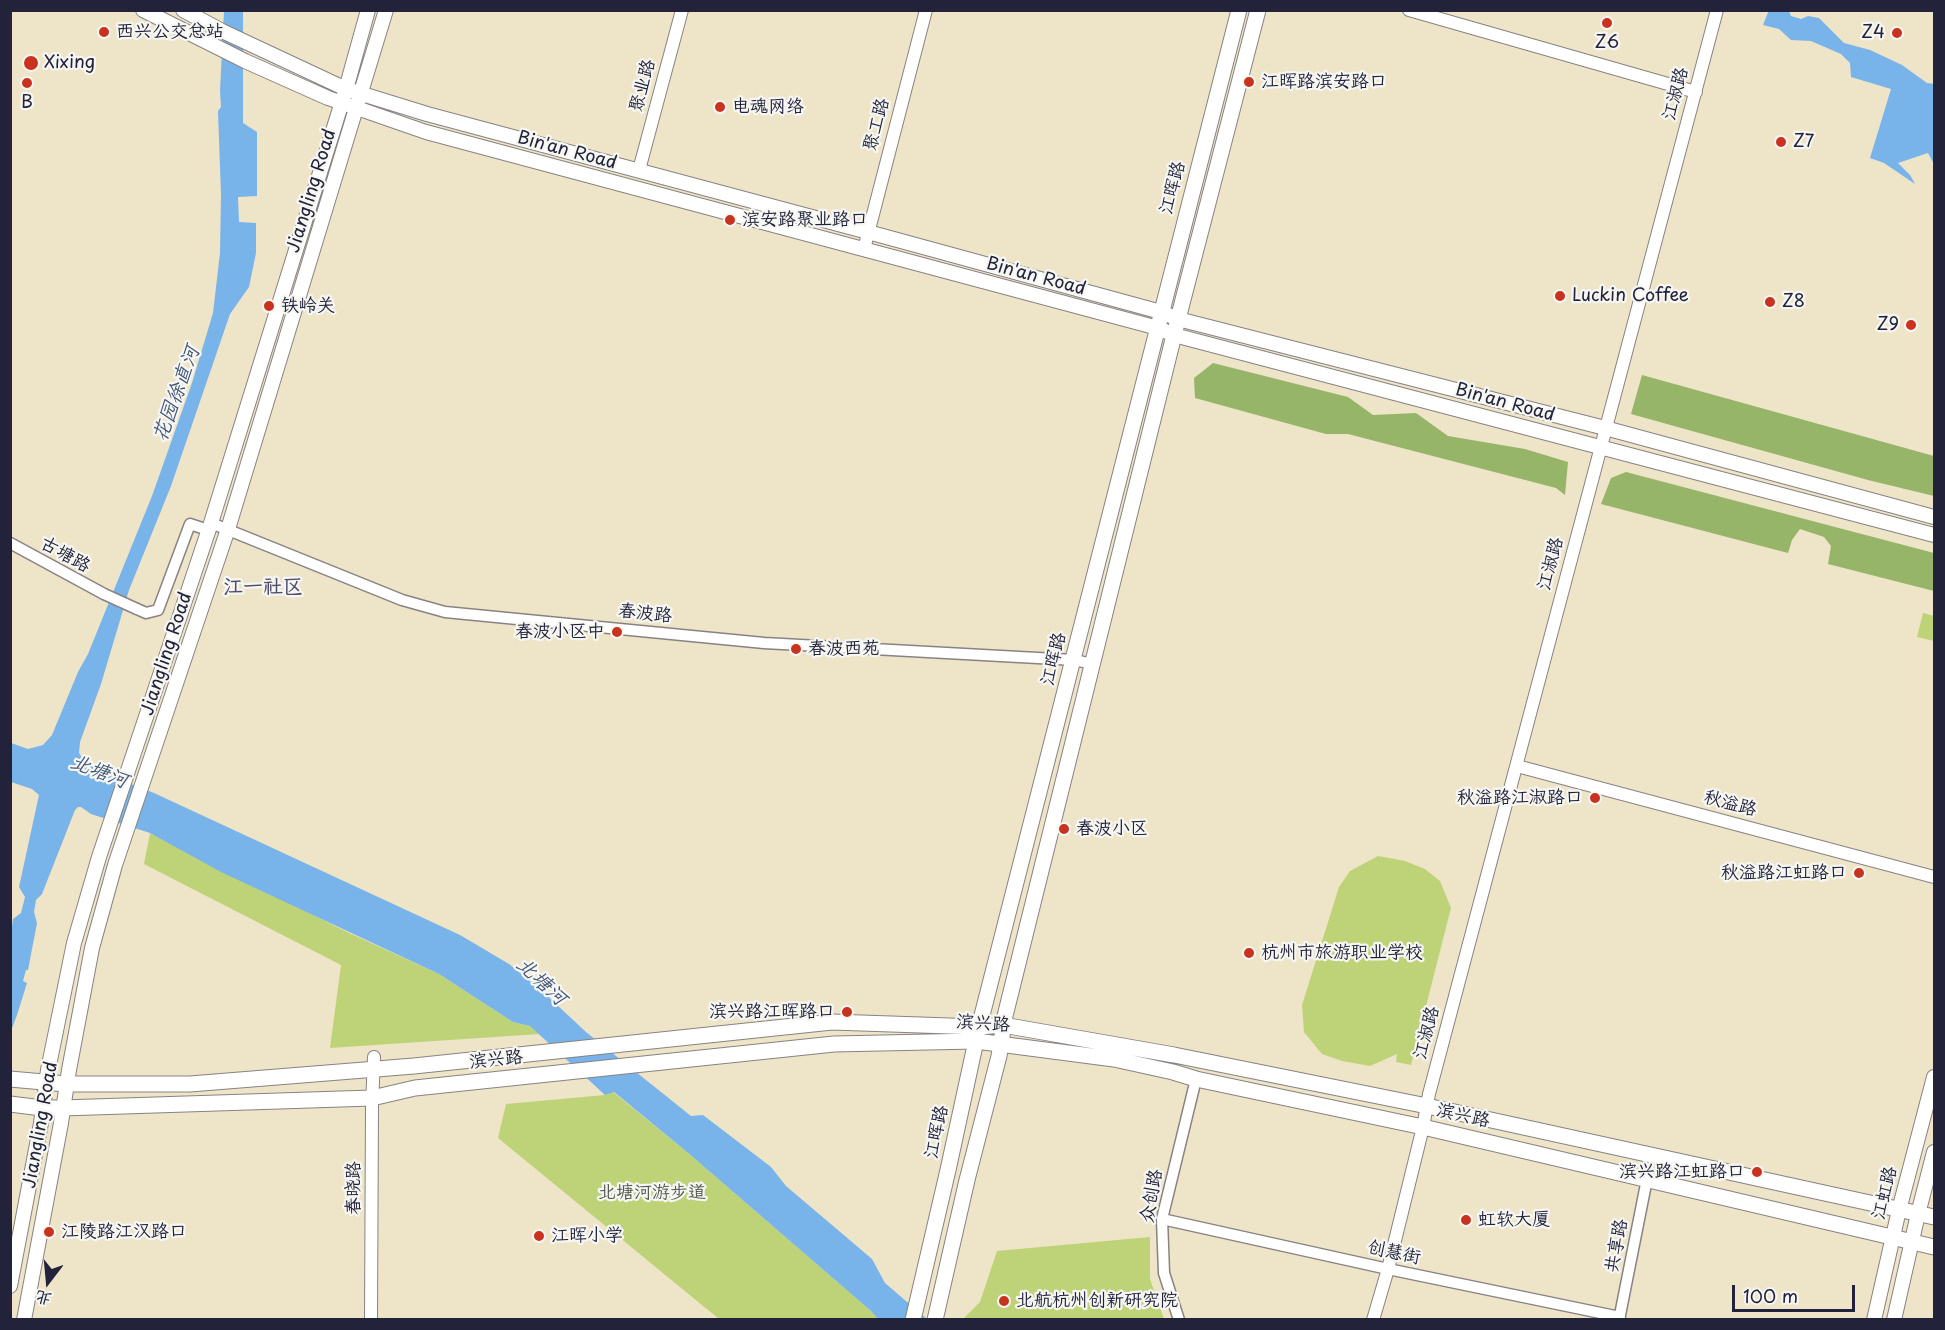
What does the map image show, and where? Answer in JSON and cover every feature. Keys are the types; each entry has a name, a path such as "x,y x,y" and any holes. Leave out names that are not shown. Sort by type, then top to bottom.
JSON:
{"main road":[{"name":"Bin'an Road","path":"143,10 245,61 342,102 359,102 482,129 868,232 1161,312 1178,319 1605,428 1935,517"},
{"name":"Bin'an Road","path":"183,10 222,31 346,88 359,102 426,132 1158,328 1174,335 1935,535"},
{"name":"Jiangling Road","path":"10,1286 46,1082 74,942 136,742 209,526 369,10"},
{"name":"Jiangling Road","path":"24,1320 92,948 115,865 228,529 386,10"},
{"name":"江晖路","path":"913,1320 977,1034 1239,10"},
{"name":"江晖路","path":"934,1320 999,1056 1003,1025 1178,319 1258,10"},
{"name":"滨兴路","path":"10,1079 66,1084 190,1084 374,1063 414,1066 832,1022 977,1034 1001,1044 1114,1059 1196,1079 1423,1127 1935,1247"},
{"name":"滨兴路","path":"10,1104 62,1108 372,1098 415,1088 834,1044 977,1034 1003,1025 1174,1055 1427,1106 1935,1217"},
{"name":"江虹路","path":"1874,1320 1899,1210 1935,1077"},
{"name":"江虹路","path":"1894,1320 1918,1214 1935,1152"}],"street":[{"name":"聚业路","path":"639,170 682,10"},
{"name":"聚工路","path":"864,249 926,10"},
{"path":"1409,10 1696,92"},
{"name":"江淑路","path":"1373,1320 1388,1269 1427,1106 1602,447 1605,428 1718,10"},
{"name":"古塘路","path":"10,543 104,594 146,613 158,610 190,524 209,526"},
{"name":"春波路","path":"209,526 228,529 402,600 445,612 764,643 1074,660 1093,663"},
{"name":"秋溢路","path":"1517,766 1935,877"},
{"name":"春晓路","path":"371,1320 374,1063"},
{"name":"众创路","path":"1179,1320 1164,1273 1162,1219 1196,1079"},
{"name":"共享路","path":"1620,1318 1647,1179"},
{"name":"创慧街","path":"1162,1219 1620,1318"}],"green space":[{"path":"1213,363 1348,397 1373,415 1416,413 1448,436 1525,449 1568,462 1565,495 1556,488 1348,434 1326,434 1195,398 1194,378"},
{"path":"1642,375 1934,456 1934,496 1631,414"},
{"path":"1626,472 1934,553 1934,591 1828,564 1831,546 1824,537 1800,529 1792,540 1788,553 1601,504 1611,478"},
{"path":"1923,613 1934,616 1934,641 1917,637"},
{"path":"150,833 347,932 439,974 513,1022 530,1026 540,1034 330,1048 341,965 144,864"},
{"path":"1378,856 1405,861 1425,869 1440,881 1451,908 1411,1065 1396,1062 1397,1054 1370,1066 1342,1061 1322,1054 1304,1032 1302,1005 1339,887 1350,871"},
{"name":"北塘河游步道","path":"613,1092 687,1152 878,1319 719,1319 498,1138 506,1104 605,1095"},
{"path":"1150,1237 1150,1279 1164,1319 963,1319 980,1302 997,1251"}],"water":[{"path":"1769,10 1789,11 1791,16 1801,19 1808,16 1819,18 1844,43 1870,50 1902,65 1927,83 1934,84 1934,164 1928,153 1898,163 1915,184 1884,163 1870,158 1891,89 1851,77 1850,63 1841,54 1811,41 1791,40 1779,29 1763,25"},
{"name":"北塘河","path":"224,11 243,11 243,123 257,132 257,196 238,197 239,222 256,223 256,253 249,287 230,314 171,486 129,590 101,684 80,742 79,753 85,762 105,774 154,793 460,935 509,964 586,1032 691,1116 703,1115 771,1167 786,1186 872,1259 885,1283 927,1319 878,1319 687,1152 614,1092 605,1095 530,1026 513,1022 439,974 221,872 150,833 91,814 81,807 75,810 42,894 36,900 34,912 37,923 28,970 26,970 23,981 27,983 11,1031 11,935 13,919 21,913 25,897 19,887 39,795 32,789 11,782 11,743 28,749 43,745 52,735 78,672 88,654 152,496 192,383 213,313 220,253 221,195 218,111 221,107"}],"place":[{"name":"Z6","path":"1607,23"},
{"name":"西兴公交总站","path":"104,32"},
{"name":"Z4","path":"1897,33"},
{"name":"Xixing","path":"31,63"},
{"name":"江晖路滨安路口","path":"1249,82"},
{"name":"B","path":"27,83"},
{"name":"电魂网络","path":"720,107"},
{"name":"Z7","path":"1781,142"},
{"name":"滨安路聚业路口","path":"730,220"},
{"name":"Luckin Coffee","path":"1560,296"},
{"name":"Z8","path":"1770,302"},
{"name":"铁岭关","path":"269,306"},
{"name":"Z9","path":"1911,325"},
{"name":"春波小区中","path":"617,632"},
{"name":"春波西苑","path":"796,649"},
{"name":"秋溢路江淑路口","path":"1595,798"},
{"name":"春波小区","path":"1064,829"},
{"name":"秋溢路江虹路口","path":"1859,873"},
{"name":"杭州市旅游职业学校","path":"1249,953"},
{"name":"滨兴路江晖路口","path":"847,1012"},
{"name":"滨兴路江虹路口","path":"1757,1172"},
{"name":"虹软大厦","path":"1466,1220"},
{"name":"江陵路江汉路口","path":"49,1232"},
{"name":"江晖小学","path":"539,1236"},
{"name":"北航杭州创新研究院","path":"1004,1301"}],"district":[{"name":"江一社区","path":"263,587"}],"water label":[{"name":"花园徐直河","path":"177,394"}]}
